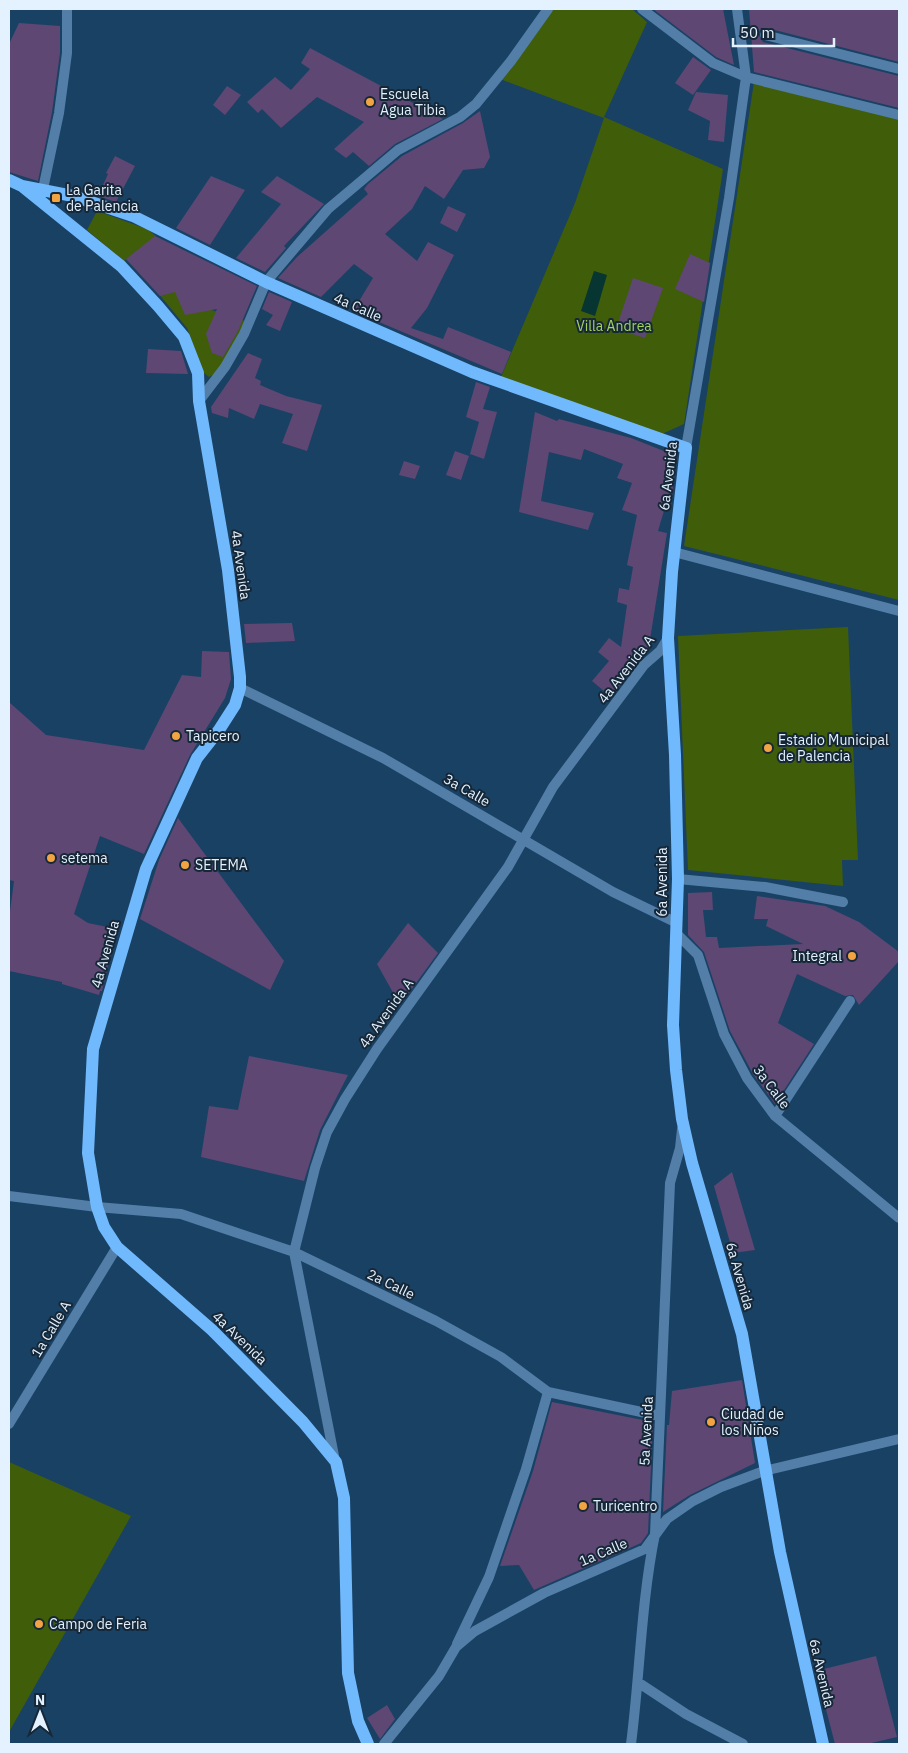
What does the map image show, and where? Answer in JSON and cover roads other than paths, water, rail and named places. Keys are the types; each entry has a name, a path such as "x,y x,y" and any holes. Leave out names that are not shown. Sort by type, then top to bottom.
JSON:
{"main road":[{"name":"4a Avenida","path":"9,180 22,186 121,266 184,337 198,372 199,401 228,570 240,688 235,705 219,730 197,758 146,869 93,1049 88,1153 96,1207 104,1227 117,1247 212,1330 302,1422 336,1462 344,1498 348,1673 358,1721 368,1744"},
{"name":"4a Calle","path":"22,186 43,189 133,216 266,282 472,372 686,448"},
{"name":"6a Avenida","path":"686,448 674,552 668,638 675,755 678,879 673,1025 682,1119 692,1163 742,1334 768,1470 780,1552 823,1744"}],"street":[{"path":"43,189 64,79 67,53 67,9"},
{"path":"199,401 225,367 244,334 266,282 328,209 398,150 460,117 476,104 511,61 548,9"},
{"path":"642,9 713,63 746,77 899,115"},
{"name":"6a Avenida","path":"686,448 730,198 746,77 737,9"},
{"path":"765,35 899,69"},
{"path":"674,552 899,611"},
{"name":"4a Avenida A","path":"336,1462 294,1252 314,1168 327,1132 345,1099 377,1049 483,904 525,838 554,787 644,665 660,651 668,638"},
{"name":"3a Calle","path":"240,688 383,758 525,838 613,892 677,928 698,955 724,1034 747,1078 774,1116 899,1218"},
{"path":"678,879 765,887 843,902"},
{"path":"774,1116 850,1001"},
{"name":"5a Avenida","path":"631,1744 639,1683 647,1570 654,1534 670,1183 680,1148 682,1119"},
{"name":"2a Calle","path":"9,1196 96,1207 180,1214 294,1252 436,1321 501,1357 548,1392 660,1416"},
{"name":"1a Calle A","path":"9,1424 117,1247"},
{"path":"456,1648 489,1577 526,1469 548,1392"},
{"path":"9,1403 18,1410"},
{"name":"1a Calle","path":"384,1744 439,1676 456,1648 476,1631 544,1593 645,1549 654,1534 667,1519 693,1501 721,1487 768,1470 899,1439"},
{"path":"639,1683 686,1714 743,1744"}],"place":[{"name":"Escuela Agua Tibia","path":"370,102"},
{"name":"La Garita de Palencia","path":"56,198"},
{"name":"Tapicero","path":"176,736"},
{"name":"Estadio Municipal de Palencia","path":"768,748"},
{"name":"setema","path":"51,858"},
{"name":"SETEMA","path":"185,865"},
{"name":"Integral","path":"852,956"},
{"name":"Ciudad de los Niños","path":"711,1422"},
{"name":"Turicentro","path":"583,1506"},
{"name":"Campo de Feria","path":"39,1624"}],"park label":[{"name":"Villa Andrea","path":"614,326"}]}
